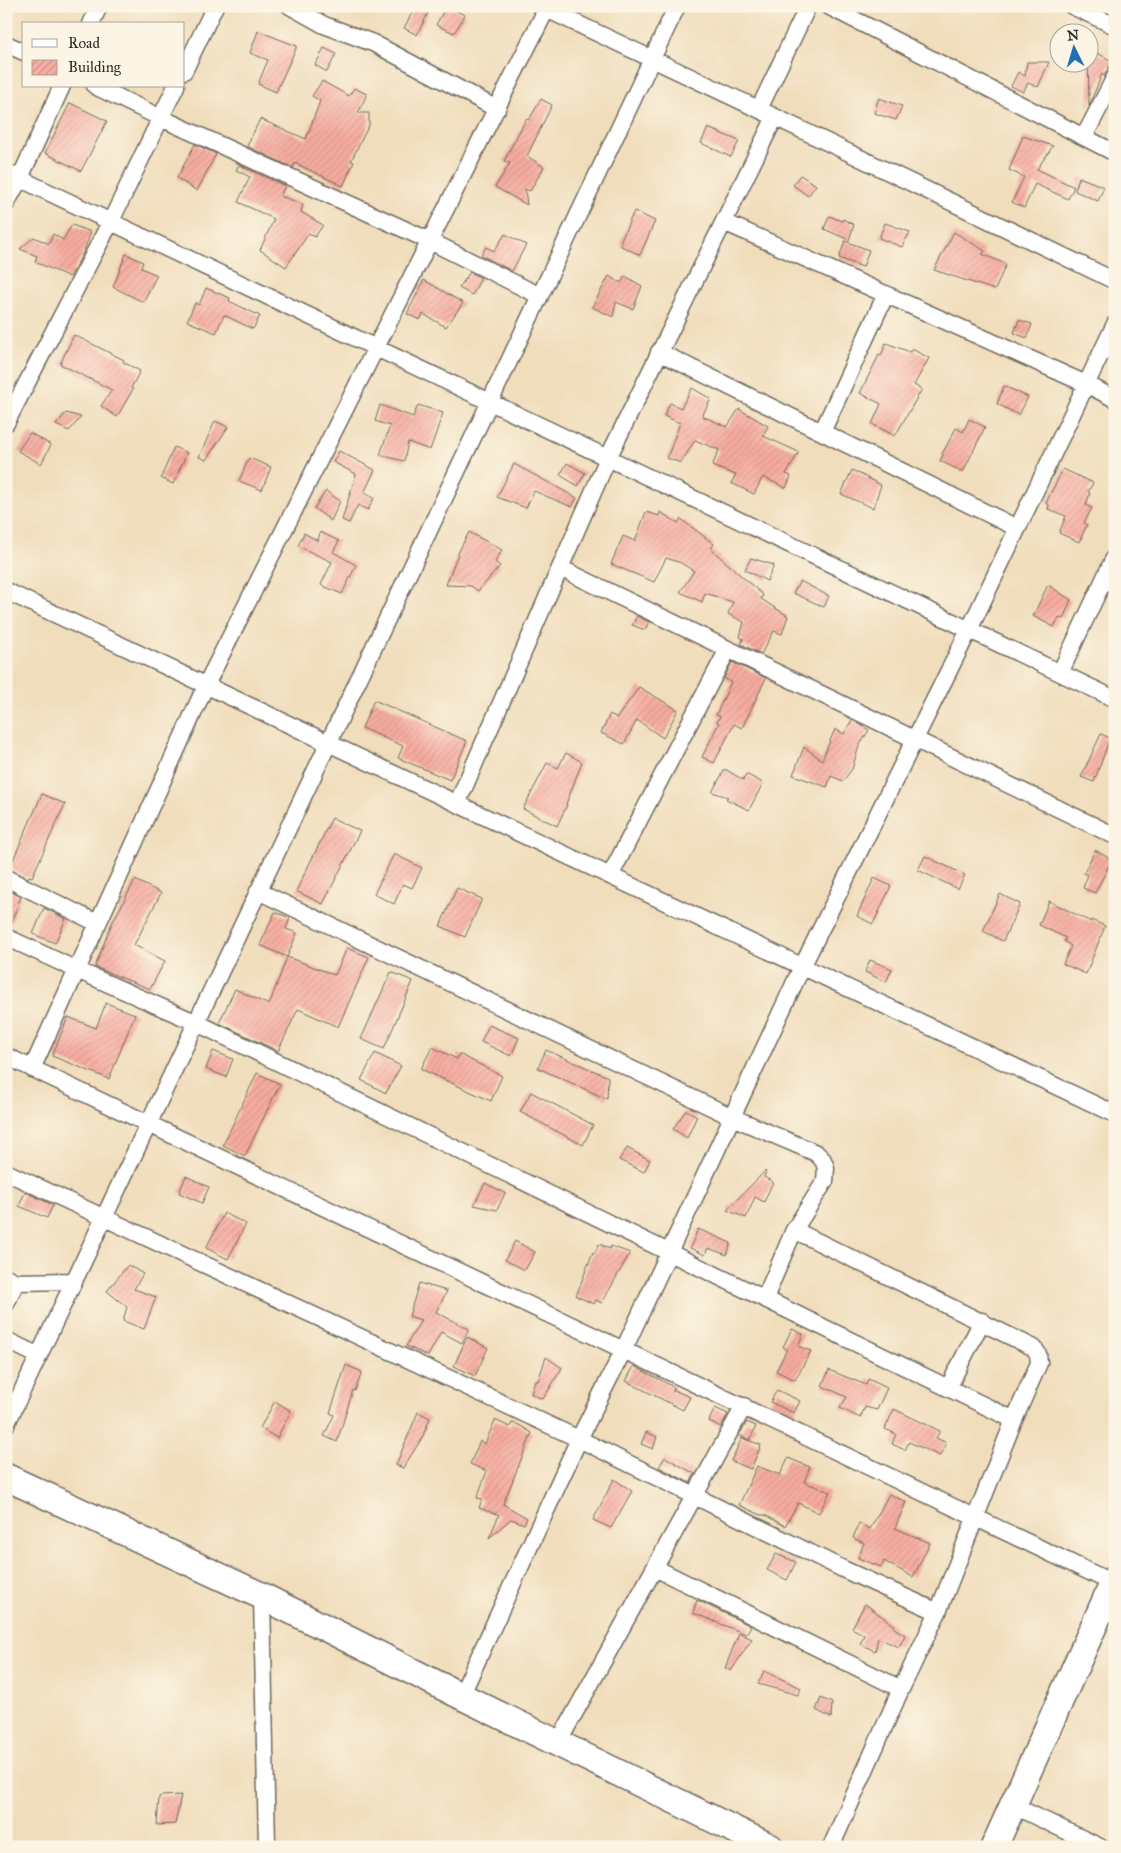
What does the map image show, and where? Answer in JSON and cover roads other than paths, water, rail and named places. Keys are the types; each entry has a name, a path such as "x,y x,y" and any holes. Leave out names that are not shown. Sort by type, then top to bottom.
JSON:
{"main road":[{"path":"6,1477 262,1596 461,1696 770,1847"},
{"path":"994,1847 1114,1582"}],"street":[{"path":"92,22 99,6"},
{"path":"185,69 215,6"},
{"path":"290,6 324,24 373,43 497,109"},
{"path":"6,1425 677,6"},
{"path":"758,109 808,6"},
{"path":"828,6 1115,153"},
{"path":"1072,6 1115,26"},
{"path":"32,1069 206,685 497,109 545,7 1115,281"},
{"path":"6,44 22,51"},
{"path":"1084,137 1115,77"},
{"path":"6,204 13,175 61,88"},
{"path":"99,88 430,241 540,296"},
{"path":"6,424 111,221 175,88"},
{"path":"457,804 608,458 775,117"},
{"path":"13,175 1115,699"},
{"path":"724,222 1086,384 1115,399"},
{"path":"822,432 886,294"},
{"path":"461,1696 579,1439 624,1349 802,967 969,630 1115,324"},
{"path":"659,352 1017,528"},
{"path":"1060,673 1113,566"},
{"path":"560,568 1115,836"},
{"path":"6,591 1115,1114"},
{"path":"610,876 728,649"},
{"path":"6,878 98,923"},
{"path":"258,891 732,1117 816,1153 823,1160 826,1168 825,1181 794,1230 765,1298"},
{"path":"6,937 197,1023 1014,1420"},
{"path":"6,1056 149,1126 1114,1582"},
{"path":"6,1172 579,1439 845,1570 938,1612"},
{"path":"794,1230 1034,1348 1038,1354 1039,1363 1014,1420 938,1612 901,1689 831,1847"},
{"path":"6,1304 11,1279 73,1281"},
{"path":"948,1388 982,1321"},
{"path":"6,1340 39,1356"},
{"path":"558,1743 744,1406"},
{"path":"655,1568 901,1689"},
{"path":"262,1596 267,1847"},
{"path":"1012,1804 1100,1847"}]}
